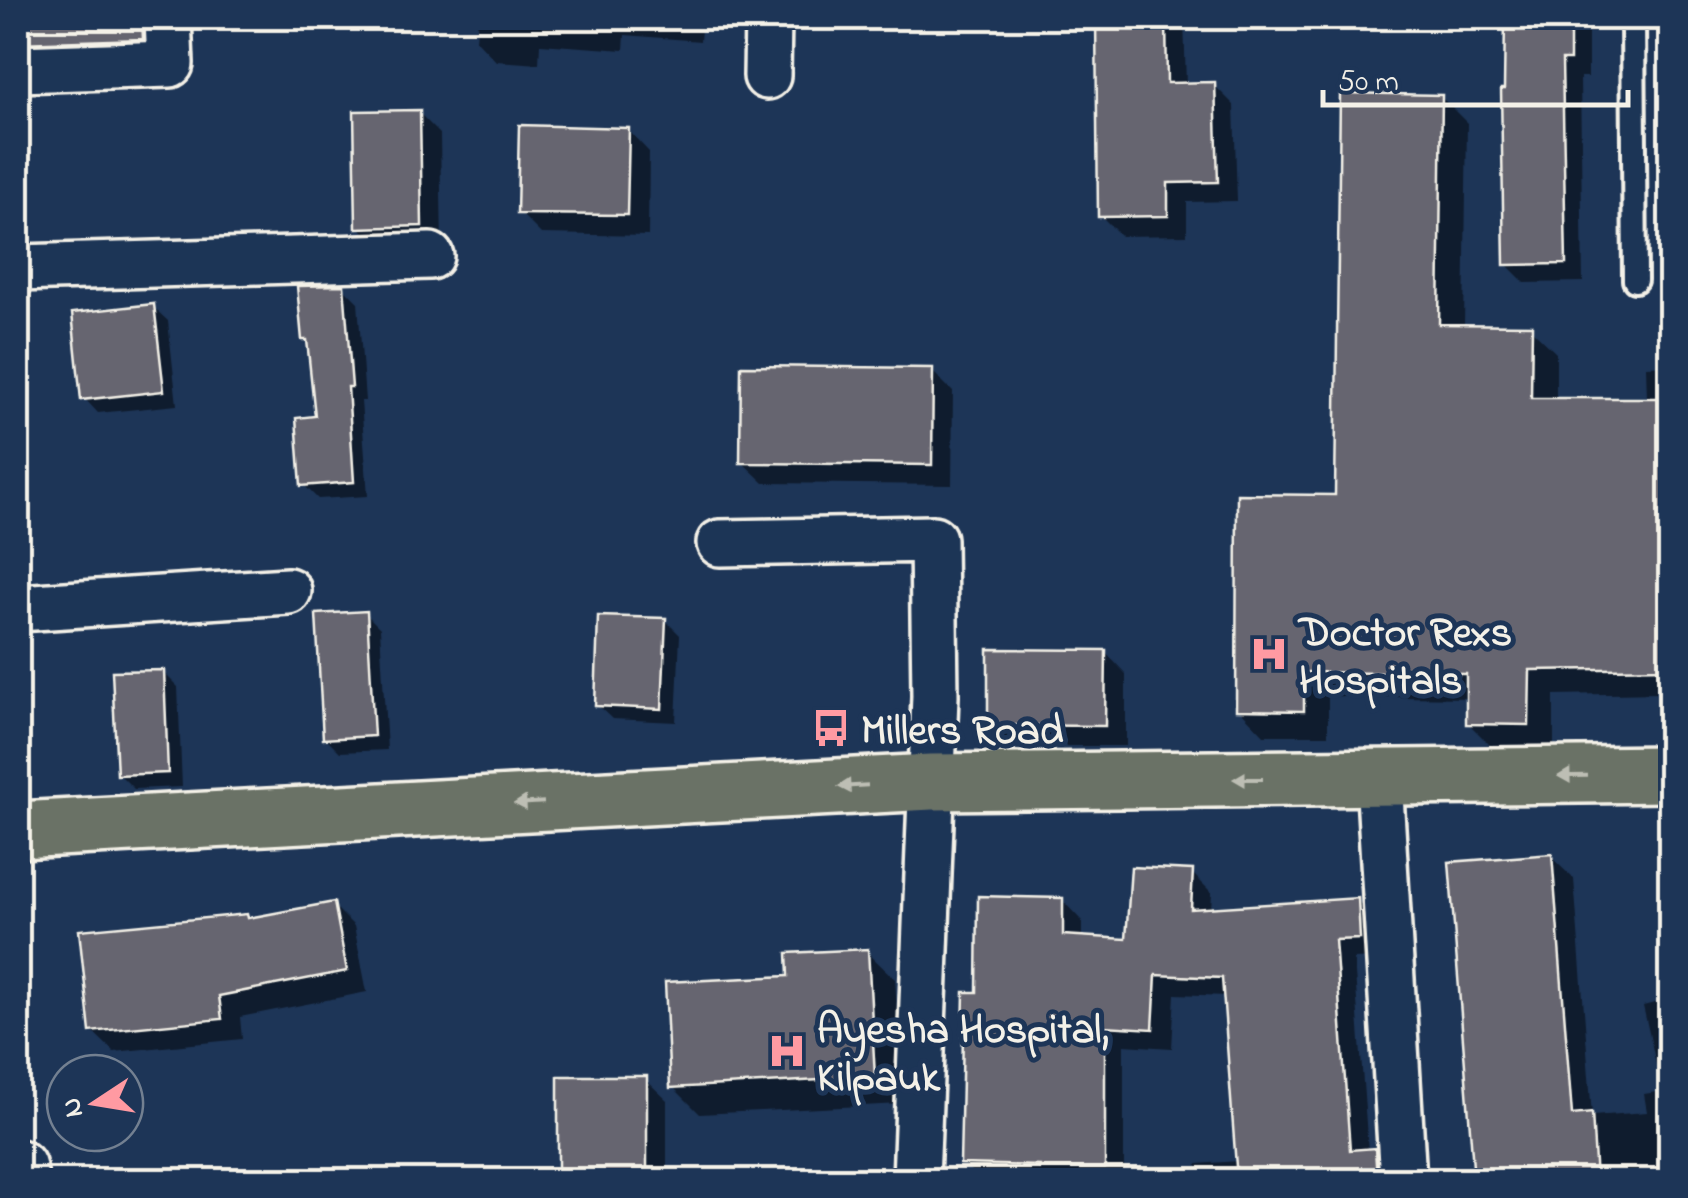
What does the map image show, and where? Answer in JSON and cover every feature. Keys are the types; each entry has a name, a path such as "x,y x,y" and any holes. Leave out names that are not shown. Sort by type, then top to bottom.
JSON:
{"main road":[{"path":"18,830 932,782 1670,774"},
{"path":"18,1168 20,1180"}],"street":[{"path":"18,69 170,64 168,18"},
{"path":"767,76 768,18"},
{"path":"18,268 430,256"},
{"path":"720,543 933,539 935,696 916,1180"},
{"path":"18,608 288,591"},
{"path":"1379,778 1403,1180"}],"lane":[{"path":"1633,18 1635,280"}],"building":[{"path":"18,18 142,18 143,39 18,43"},
{"path":"1096,18 1166,18 1167,83 1215,82 1218,182 1168,183 1168,216 1098,217"},
{"path":"1505,18 1570,18 1570,60 1562,60 1566,264 1504,265 1501,89"},
{"path":"1340,93 1442,95 1439,324 1532,325 1531,398 1670,398 1670,668 1530,670 1529,725 1466,724 1466,674 1304,672 1304,711 1236,710 1237,494 1335,495"},
{"path":"420,110 422,226 356,228 354,111"},
{"path":"519,125 629,128 627,215 517,214"},
{"path":"344,285 354,482 301,486 296,418 315,416 297,286"},
{"path":"154,304 164,391 81,400 72,313"},
{"path":"741,366 933,368 932,465 740,463"},
{"path":"367,611 374,736 323,739 316,614"},
{"path":"598,616 666,618 662,709 595,706"},
{"path":"988,649 1106,650 1105,726 988,725"},
{"path":"164,670 168,773 117,775 112,671"},
{"path":"1552,854 1572,1115 1592,1113 1596,1180 1474,1180 1449,862"},
{"path":"1131,867 1193,870 1191,909 1358,898 1360,939 1335,940 1350,1150 1375,1148 1377,1180 1237,1180 1222,978 1156,975 1153,1029 1105,1026 1105,1168 960,1164 964,992 977,992 978,896 1063,898 1063,935 1126,939"},
{"path":"334,902 347,971 219,996 222,1019 90,1032 79,930 247,914 248,918"},
{"path":"868,949 875,1077 670,1088 665,982 788,976 787,953"},
{"path":"558,1076 647,1076 647,1180 558,1180"}],"place":[{"name":"Doctor Rexs Hospitals","path":"1269,654"},
{"name":"Millers Road","path":"831,728"},
{"name":"Ayesha Hospital, Kilpauk","path":"787,1051"}]}
